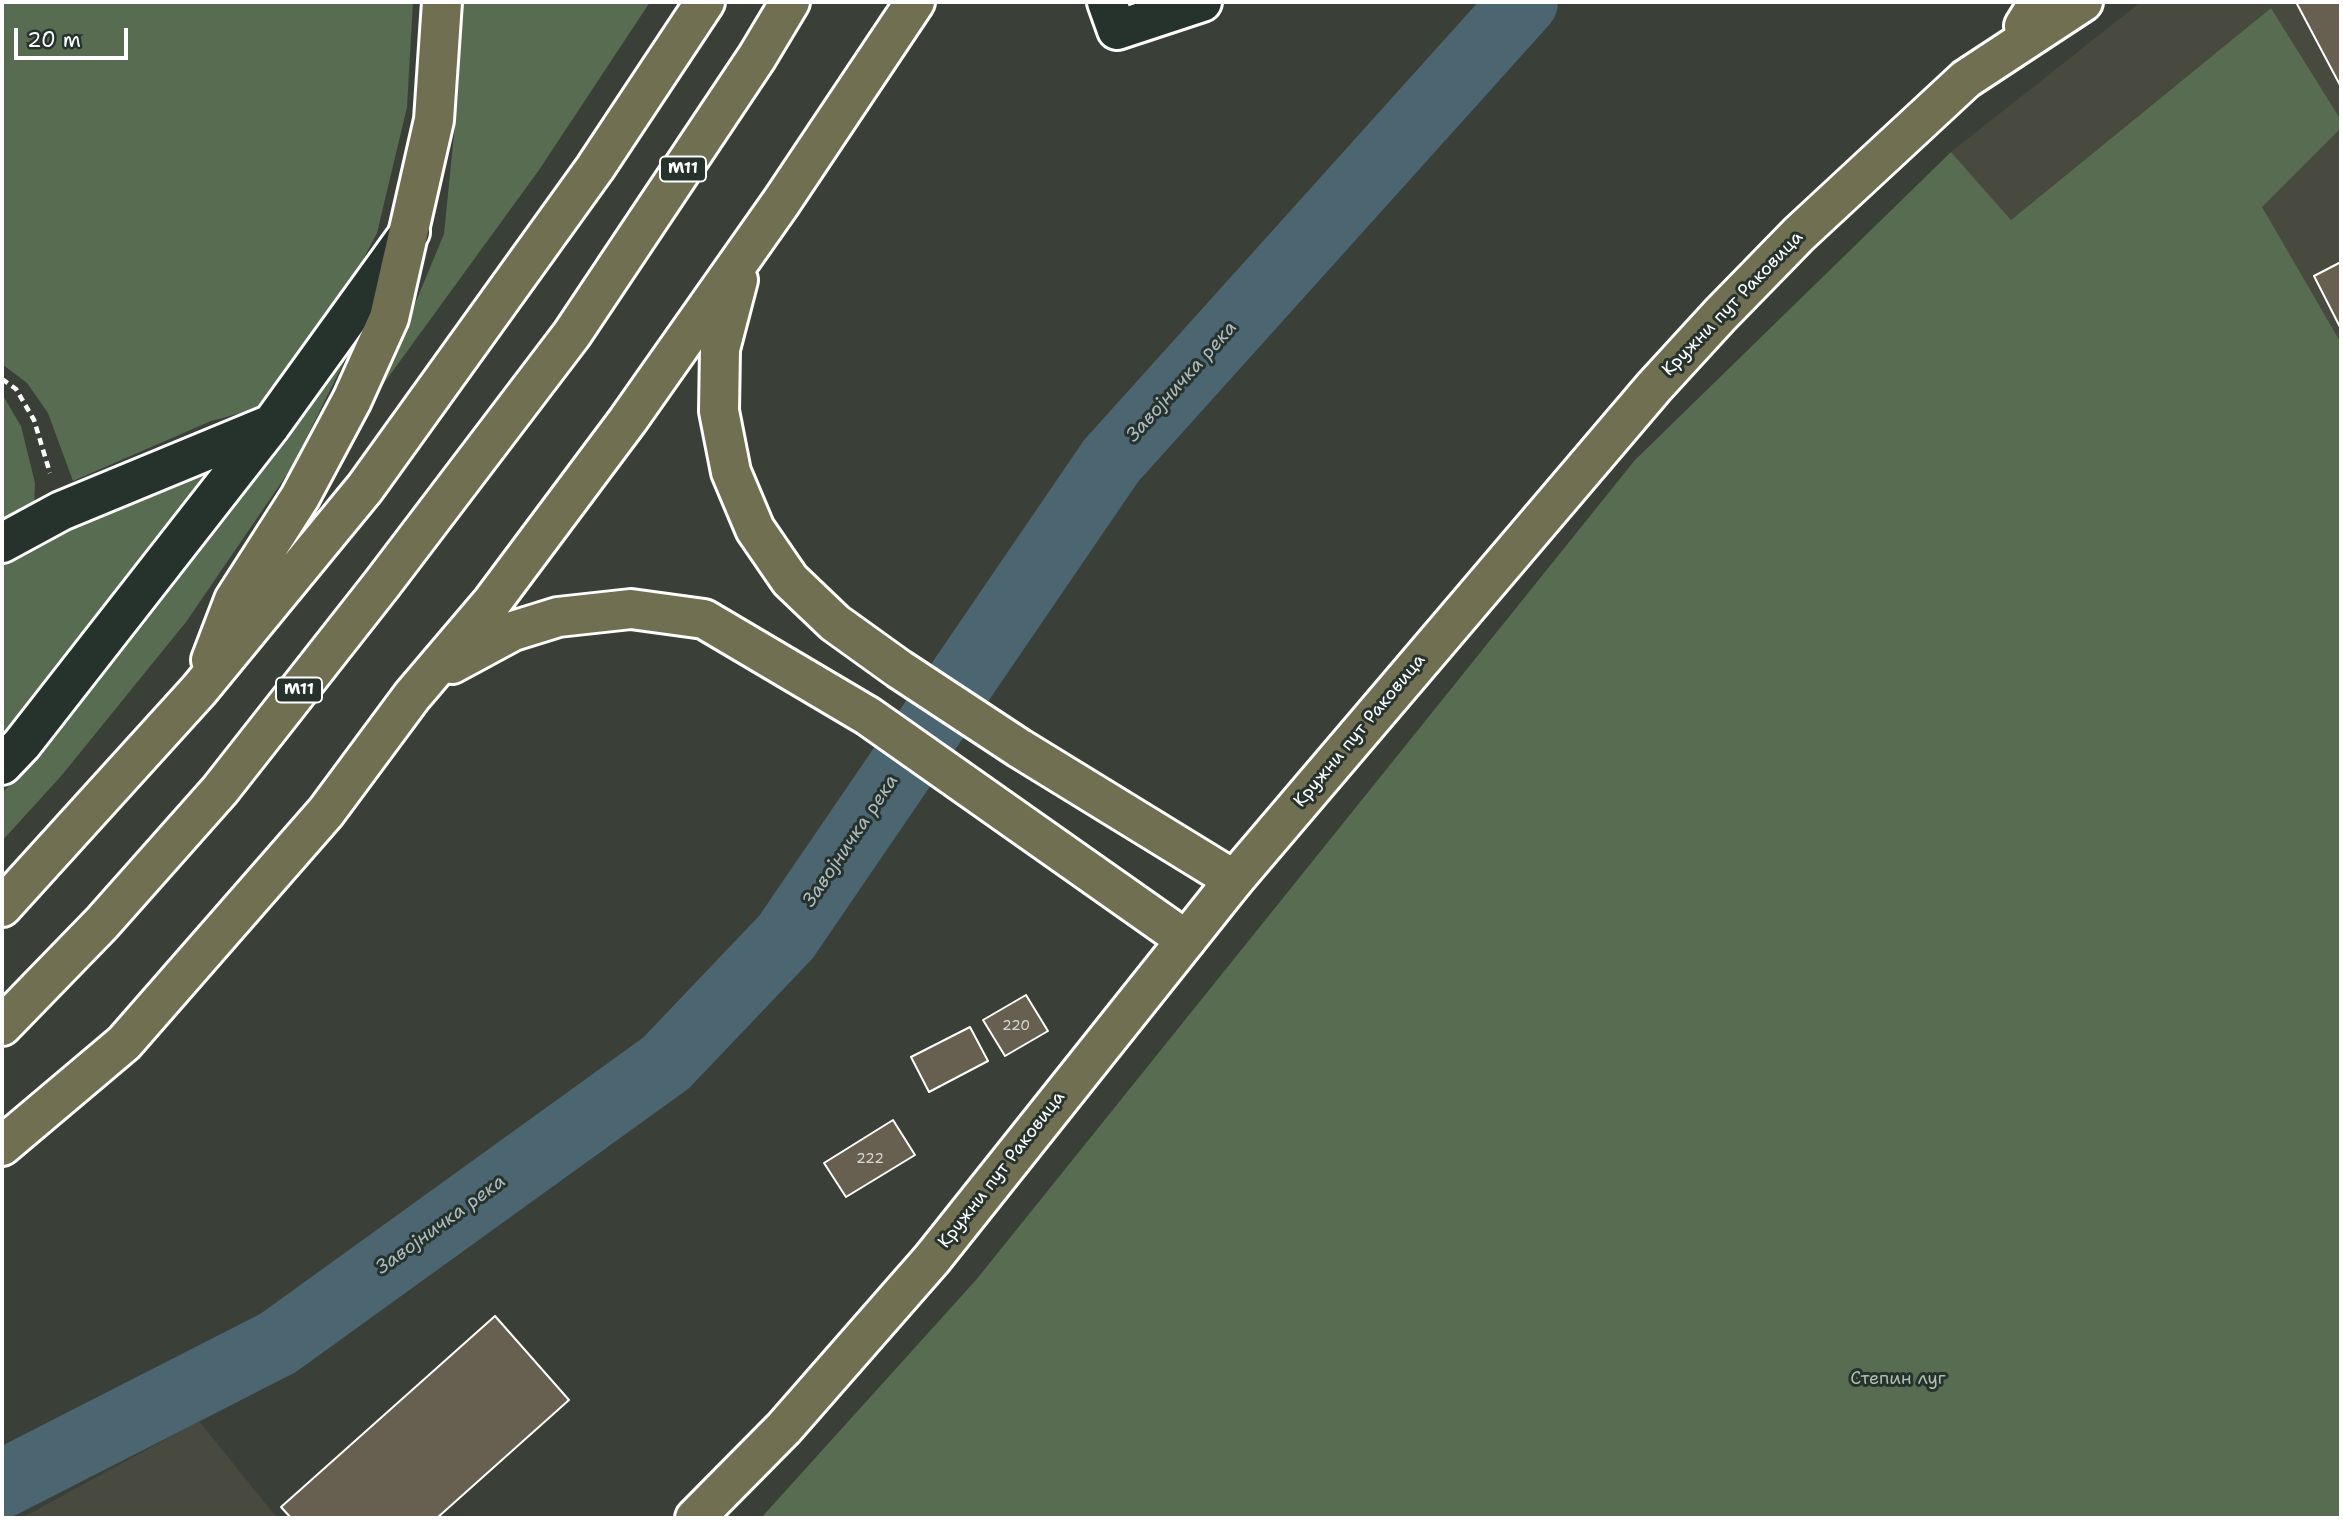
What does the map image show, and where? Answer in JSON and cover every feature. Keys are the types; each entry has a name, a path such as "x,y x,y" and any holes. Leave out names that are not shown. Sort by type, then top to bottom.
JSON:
{"main road":[{"path":"200,690 234,600 300,497 352,400 389,318 434,120 442,2"},
{"path":"2,907 200,690 365,488 595,168 705,2"},
{"name":"M11","path":"2,1026 102,923 220,790 382,584 572,334 757,57 790,2"},
{"path":"2,1146 124,1043 326,812 412,696 500,592 628,420 761,232 915,2"},
{"name":"Кружни пут Раковица","path":"695,1518 784,1428 932,1259 1234,880 1710,325 1800,234 1966,79 2083,2"},
{"path":"1966,79 2038,10"},
{"path":"761,232 734,288 720,349 719,411 731,472 755,529 790,580 835,623 900,669 1018,748 1234,880"},
{"path":"412,696 455,661 513,631 558,617 631,609 669,612 704,620 868,716 1186,940"}],"lane":[{"path":"1107,2 1116,30 1202,2"},
{"path":"2,765 22,744 271,425 410,232"},
{"path":"2,543 61,511 271,425"}],"path":[{"path":"2,379 16,389 34,420 61,511"}],"shaded area":[{"path":"2141,2 2341,2 2341,120 2271,8 2011,220 1951,152"},
{"path":"2341,128 2341,343 2261,207"},
{"path":"199,1421 277,1518 22,1518"}],"green space":[{"path":"2,2 413,2 407,107 377,233 337,309 264,407 211,421 73,481 48,413 27,383 2,364"},
{"path":"462,2 650,2 539,170 379,390 444,234 458,94"},
{"name":"Степин луг","path":"2271,8 2341,120 2341,128 2262,207 2341,343 2341,1518 761,1518 976,1280 1635,460 1951,152 2011,220"},
{"path":"338,355 345,360 292,467 186,622 62,775 2,841 2,793 37,758"},
{"path":"2,394 21,426 35,483 34,509 2,527"},
{"path":"227,457 2,738 2,558 72,524"}],"building":[{"path":"2296,2 2341,2 2341,87"},
{"path":"2341,262 2341,329 2314,276"},
{"path":"1026,995 1048,1031 1005,1056 983,1020"},
{"path":"970,1027 988,1061 929,1092 911,1057"},
{"path":"893,1120 915,1155 846,1197 824,1163"},
{"path":"495,1316 569,1400 437,1518 291,1518 281,1507"}],"waterway":[{"name":"Завојничка река","path":"2,1484 278,1343 666,1063 786,937 1111,461 1524,2"}]}
